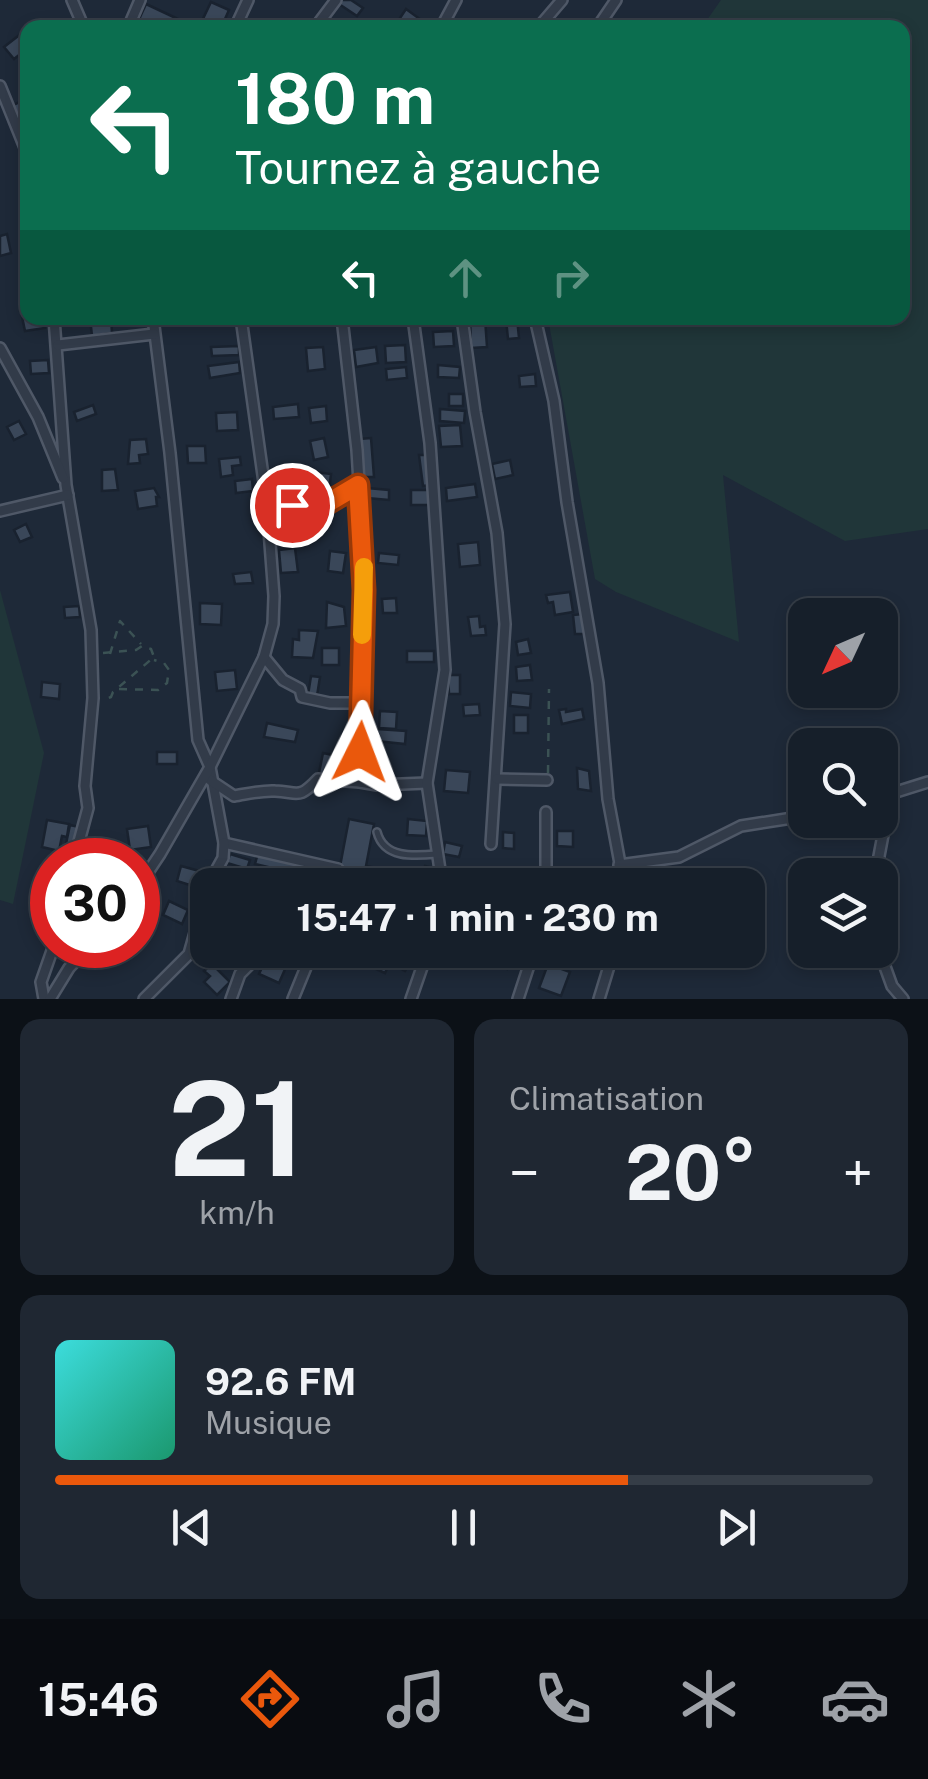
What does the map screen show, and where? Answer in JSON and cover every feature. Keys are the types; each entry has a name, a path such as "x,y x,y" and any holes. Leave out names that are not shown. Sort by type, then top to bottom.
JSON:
{"street":[{"path":"545,20 562,0"},
{"path":"0,86 20,135"},
{"path":"55,325 67,490 87,596 92,651 88,808 80,838"},
{"path":"153,325 198,740 210,767 224,843 218,868"},
{"path":"160,854 210,767 264,657 273,624 267,504 242,325"},
{"path":"343,325 364,590 360,782"},
{"path":"414,325 430,443 445,670 427,783 438,868"},
{"path":"463,325 497,532 505,624 491,844"},
{"path":"537,325 554,400 598,683 608,799 620,868"},
{"path":"58,345 154,334"},
{"path":"0,348 38,417 67,490"},
{"path":"267,504 326,504 358,485"},
{"path":"0,511 67,490"},
{"path":"264,657 283,680 300,689 302,697 330,704 363,703"},
{"path":"210,780 234,796 274,791 296,796 318,779 377,785 427,783"},
{"path":"497,779 547,780"},
{"path":"898,791 928,782"},
{"path":"546,812 546,868"},
{"path":"619,864 678,856 742,826 788,819"},
{"path":"224,843 334,868"},
{"path":"144,999 190,951"},
{"path":"46,968 41,982 47,999"},
{"path":"47,999 69,968"},
{"path":"231,999 246,968"},
{"path":"293,999 306,968"},
{"path":"411,999 422,968"},
{"path":"518,999 528,968"},
{"path":"599,999 608,968"},
{"path":"885,968 903,999"}],"lane":[{"path":"377,832 380,844 389,852 438,854"}],"path":[{"path":"92,704 111,697 154,657 151,649 142,646 120,621 110,654"},
{"path":"92,651 110,654 142,646"},
{"path":"118,688 158,690 167,682 169,670 164,662 152,660"},
{"path":"547,780 549,689"}],"green space":[{"path":"721,0 928,0 928,529 845,541 723,475 739,642 616,592 595,579 549,325 910,325 910,20 707,20"},
{"path":"0,590 44,753 13,904 0,900"}],"building":[{"path":"351,0 363,8 357,16 339,4"},
{"path":"211,2 229,10 225,20 202,20"},
{"path":"146,4 180,20 139,20"},
{"path":"406,9 421,20 399,20"},
{"path":"20,35 20,54 14,59 4,47"},
{"path":"7,234 11,253 0,256 0,236"},
{"path":"24,325 45,325 45,328 25,331"},
{"path":"91,325 111,325 112,333 92,336"},
{"path":"470,325 485,325 487,347 471,348"},
{"path":"507,325 518,325 519,338 508,339"},
{"path":"453,331 454,346 434,347 433,332"},
{"path":"405,345 406,362 386,363 385,346"},
{"path":"239,346 239,355 212,356 211,347"},
{"path":"323,347 325,369 308,371 306,348"},
{"path":"376,347 378,363 356,367 354,350"},
{"path":"48,360 49,373 31,374 30,361"},
{"path":"239,362 240,373 210,378 208,366"},
{"path":"438,365 460,367 459,378 438,377"},
{"path":"406,367 407,378 387,380 386,369"},
{"path":"535,374 536,386 520,387 519,376"},
{"path":"449,394 463,394 463,406 449,406"},
{"path":"298,404 299,417 274,419 273,407"},
{"path":"93,405 96,414 77,421 74,412"},
{"path":"326,406 327,421 311,423 309,408"},
{"path":"440,409 465,411 464,423 440,421"},
{"path":"237,412 238,430 217,431 216,413"},
{"path":"19,421 26,434 14,440 7,427"},
{"path":"460,425 462,446 441,447 439,426"},
{"path":"324,438 328,457 314,460 310,441"},
{"path":"371,438 374,477 361,477 359,439"},
{"path":"146,439 148,454 139,455 140,463 128,464 130,440"},
{"path":"187,446 205,446 206,463 188,463"},
{"path":"419,455 427,455 430,485 423,486"},
{"path":"240,457 241,465 232,466 233,475 221,477 219,459"},
{"path":"510,460 513,475 495,479 492,464"},
{"path":"115,469 118,490 102,491 102,470"},
{"path":"315,472 331,474 328,499 312,497"},
{"path":"252,479 253,491 236,493 235,481"},
{"path":"475,484 477,497 447,501 446,488"},
{"path":"154,488 159,497 157,506 138,509 135,491"},
{"path":"367,488 389,490 389,500 367,498"},
{"path":"411,490 428,490 429,505 411,505"},
{"path":"26,524 32,537 20,542 14,530"},
{"path":"274,528 293,528 293,543 274,543"},
{"path":"478,542 480,565 460,567 458,544"},
{"path":"295,548 298,572 281,573 279,550"},
{"path":"330,551 346,553 343,573 328,571"},
{"path":"379,553 399,555 398,565 378,563"},
{"path":"251,572 253,583 235,584 233,574"},
{"path":"570,592 573,612 555,615 553,602 548,603 546,595"},
{"path":"396,598 397,613 383,613 382,599"},
{"path":"327,602 344,607 346,626 326,628"},
{"path":"200,603 222,604 221,625 200,624"},
{"path":"79,606 80,617 65,618 64,607"},
{"path":"583,614 585,634 575,634 573,615"},
{"path":"479,616 486,635 471,636 468,617"},
{"path":"299,630 318,631 313,658 292,657 293,639 299,640"},
{"path":"528,639 531,653 518,655 516,642"},
{"path":"322,648 339,648 339,665 322,665"},
{"path":"407,651 434,651 434,662 407,662"},
{"path":"530,665 532,680 517,681 516,667"},
{"path":"235,670 237,689 217,691 215,672"},
{"path":"448,675 460,675 460,694 449,694"},
{"path":"311,676 320,677 317,696 308,695"},
{"path":"42,682 60,684 59,699 41,697"},
{"path":"511,692 531,694 530,708 510,706"},
{"path":"479,704 480,715 464,716 463,705"},
{"path":"582,709 584,719 562,724 559,710"},
{"path":"380,711 397,712 396,729 379,728"},
{"path":"514,715 528,715 528,733 514,733"},
{"path":"267,723 298,730 295,742 264,737"},
{"path":"377,729 406,731 405,744 376,741"},
{"path":"157,752 177,752 177,764 157,764"},
{"path":"323,753 357,760 353,780 319,773"},
{"path":"577,768 589,771 591,791 578,789"},
{"path":"446,770 470,772 468,793 444,791"},
{"path":"349,819 374,824 366,866 371,868 340,868"},
{"path":"408,819 427,821 426,836 407,835"},
{"path":"47,820 69,824 67,837 44,838"},
{"path":"70,825 79,827 77,838 67,838"},
{"path":"148,826 150,838 128,838 127,829"},
{"path":"557,831 573,831 573,847 557,846"},
{"path":"503,832 514,833 514,849 503,848"},
{"path":"445,842 462,846 459,857 443,854"},
{"path":"258,853 322,868 272,868 255,864"},
{"path":"230,854 250,860 247,868 227,863"},
{"path":"181,866 190,868 190,885 177,881"},
{"path":"169,901 188,910 182,924 163,915"},
{"path":"216,968 230,982 217,995 204,982 210,976 204,971"},
{"path":"262,968 286,968 279,983 259,974"},
{"path":"546,968 570,972 561,996 539,988"}],"slow traffic":[{"path":"362,635 364,567"}],"route":[{"path":"292,505 326,504 358,485 364,564 360,752"}]}
